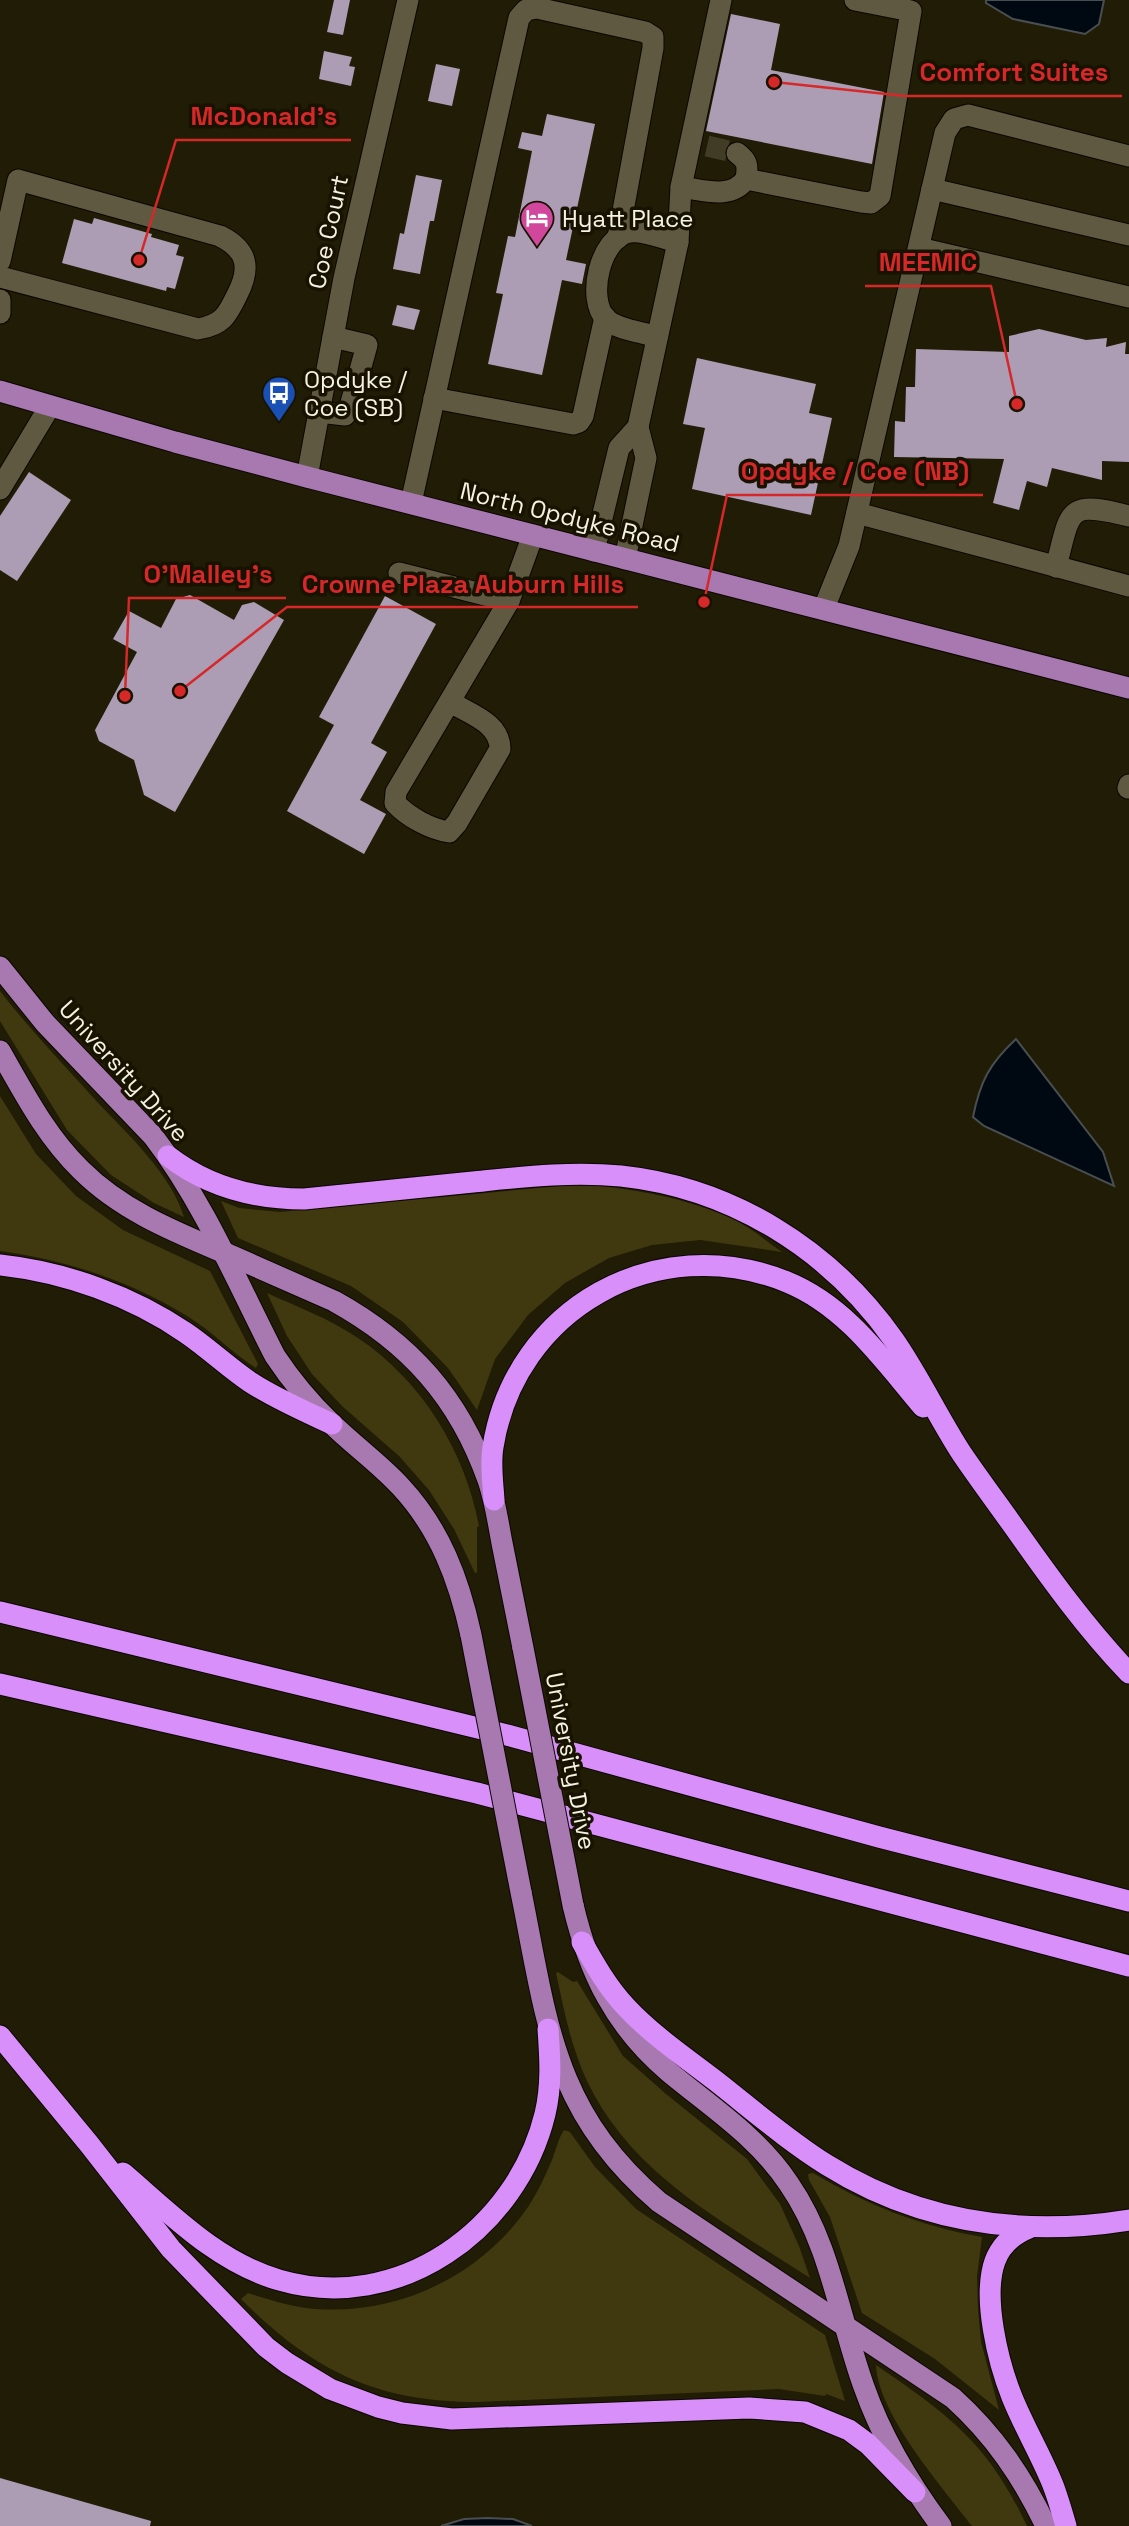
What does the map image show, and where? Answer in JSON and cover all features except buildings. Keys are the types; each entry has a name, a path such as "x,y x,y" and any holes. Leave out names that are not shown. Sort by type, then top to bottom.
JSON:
{"highway":[{"path":"168,1156 186,1170 218,1185 246,1194 282,1199 566,1174 647,1179 709,1197 743,1211 790,1236 850,1285 895,1342 963,1454 1052,1581 1129,1673"},
{"path":"0,1265 86,1284 135,1304 183,1331 250,1381 332,1424"},
{"path":"494,1500 492,1450 516,1376 528,1356 561,1319 600,1291 646,1273 671,1268 720,1266 745,1270 788,1282 827,1304 862,1335 963,1454"},
{"path":"0,1612 507,1735 879,1837 1129,1901"},
{"path":"0,1684 477,1793 1129,1966"},
{"path":"582,1941 608,1985 643,2024 827,2165 873,2191 923,2209 976,2222 1029,2228 1066,2228 1129,2220"},
{"path":"89,2144 211,2248 233,2262 280,2281 304,2286 330,2288 377,2284 424,2268 466,2241 500,2206 515,2185 538,2139 546,2113 551,2074 548,2029"},
{"path":"0,2035 171,2249 247,2330 287,2363 342,2394 402,2413 452,2419 750,2407 804,2412 831,2421 858,2437 886,2461 915,2492"},
{"path":"1029,2228 1009,2239 995,2260 991,2288 994,2324 1012,2396 1053,2486 1066,2526"}],"main road":[{"name":"North Opdyke Road","path":"0,391 307,477 1129,688"},
{"name":"University Drive","path":"0,967 45,1023 153,1136 168,1156 194,1196 275,1356 310,1403 383,1468 419,1509 437,1536 464,1602 548,2029 576,2103 602,2143 638,2184 681,2217 934,2384 973,2417 1015,2468 1046,2526"},
{"name":"University Drive","path":"0,1051 38,1118 81,1170 135,1212 334,1301 383,1331 408,1352 450,1402 470,1437 494,1500 573,1905 582,1941 602,1989 631,2034 669,2072 753,2141 788,2182 813,2224 833,2278 864,2388 878,2421 915,2492 941,2526"}],"street":[{"name":"Coe Court","path":"307,477 344,278 408,0"},
{"path":"625,559 646,457 638,427 678,242 681,187 699,144 721,0"},
{"path":"747,179 861,202 871,202 880,196 912,6 855,0"},
{"path":"411,503 519,18 526,10 537,8 645,32 653,37 618,238"},
{"path":"824,608 849,546 945,132 954,119 968,115 1129,156"},
{"path":"681,187 723,193 740,188 747,179 748,167 737,153"},
{"path":"0,261 18,180 220,236 234,243 246,266 244,282 227,316 212,327 198,329 0,277"},
{"path":"932,189 1129,235"},
{"path":"657,337 611,323 596,302 596,291 606,250 627,232 678,242"},
{"path":"919,248 1129,296"},
{"path":"0,300 0,313"},
{"path":"434,398 573,424 579,422 583,416 605,317"},
{"path":"319,412 338,416 345,415 349,410 367,345 333,337"},
{"path":"0,489 50,406"},
{"path":"594,551 619,448 638,427"},
{"path":"1056,567 1067,525 1076,512 1087,507 1129,516"},
{"path":"857,513 1129,586"},
{"path":"450,702 494,728 500,738 500,749 457,823 449,832 438,830 402,811 395,803 396,792 509,601 533,535"},
{"path":"398,573 509,601"}],"shaded area":[{"path":"986,0 1104,0 1099,24 1085,34 1013,19 986,3"},
{"path":"0,991 160,1171 184,1217 154,1203 111,1175 67,1130 0,1021"},
{"path":"1016,1039 1103,1152 1114,1186 984,1126 973,1117 987,1074"},
{"path":"0,1096 36,1154 76,1196 123,1230 210,1271 258,1364 256,1368 196,1322 143,1292 74,1266 0,1251"},
{"path":"582,1184 640,1191 715,1211 739,1222 782,1252 700,1240 652,1245 609,1258 565,1283 528,1315 495,1359 477,1410 448,1368 403,1322 351,1286 238,1238 221,1201 239,1208 280,1212"},
{"path":"267,1293 325,1319 358,1338 381,1355 421,1397 451,1445 472,1498 479,1526 477,1572 475,1573 454,1529 429,1490 399,1456 342,1406 312,1374 287,1336"},
{"path":"556,1973 573,1982 577,1981 623,2056 747,2159 780,2204 810,2278 714,2217 655,2171 629,2144 606,2114 581,2068 565,2014"},
{"path":"564,2130 570,2132 595,2167 636,2209 825,2335 845,2401 826,2394 779,2389 478,2402 408,2396 377,2388 320,2363 267,2324 241,2299 248,2293 298,2307 347,2309 407,2298 435,2286 487,2253 509,2231 535,2196"},
{"path":"813,2173 894,2213 937,2227 982,2237 977,2276 981,2342 999,2410 935,2359 862,2313 830,2217 809,2180 808,2174"},
{"path":"876,2365 946,2416 964,2433 997,2473 1027,2526 972,2526 899,2427 879,2384"},
{"path":"464,2519 513,2519 532,2526 441,2526"}],"tunnel":[{"path":"707,146 737,153"}],"place":[{"name":"Comfort Suites","path":"774,82"},
{"name":"Hyatt Place","path":"537,248"},
{"name":"McDonald's","path":"139,260"},
{"name":"MEEMIC","path":"1017,404"},
{"name":"Opdyke / Coe (SB)","path":"279,423"},
{"name":"Opdyke / Coe (NB)","path":"704,602"},
{"name":"Crowne Plaza Auburn Hills","path":"180,691"},
{"name":"O'Malley's","path":"125,696"}]}
